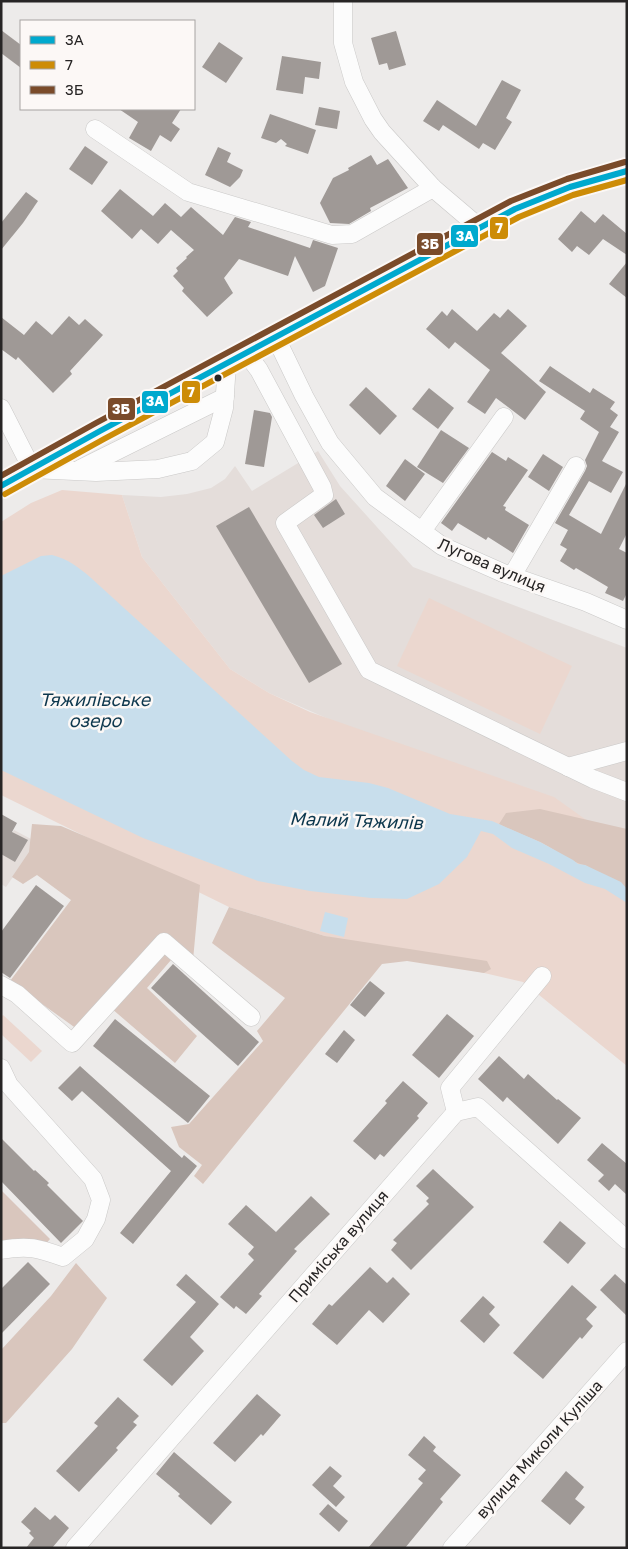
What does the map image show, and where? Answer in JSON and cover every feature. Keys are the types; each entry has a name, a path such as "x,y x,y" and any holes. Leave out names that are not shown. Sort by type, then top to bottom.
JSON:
{"main road":[{"path":"1,486 480,228 542,197 570,186 627,171"}],"street":[{"path":"343,1 343,43 354,82 373,120 433,188 480,228"},
{"path":"96,129 188,192 332,234 352,234 433,188"},
{"name":"Лугова вулиця","path":"276,338 304,396 330,443 375,497 442,546 512,576 586,602 627,620"},
{"path":"247,354 263,379 322,487 324,495 285,523 368,670 568,767 627,792"},
{"path":"1,408 32,468 96,472 158,469 192,461 215,442 224,408 227,364"},
{"path":"77,471 225,398"},
{"path":"422,531 504,417"},
{"path":"512,576 576,466"},
{"path":"568,767 627,751"},
{"path":"1,985 17,994 72,1043 164,942 251,1017"},
{"path":"542,976 450,1088 456,1112 478,1107 627,1240"},
{"path":"1,1068 9,1085 93,1179 101,1200 96,1219 85,1239 63,1257 38,1248 19,1247 1,1250"},
{"name":"Приміська вулиця","path":"75,1548 456,1112"},
{"name":"вулиця Миколи Куліша","path":"452,1548 627,1351"}],"shaded area":[{"path":"318,451 340,486 413,567 627,648 627,849 269,693 230,669 142,557 122,495 161,497 187,494 211,488 225,479 235,466 252,491"},
{"path":"62,490 122,495 142,557 230,669 269,693 310,712 554,797 627,849 627,1066 523,982 325,936 229,907 1,795 1,522 31,503"},
{"path":"429,598 572,666 540,734 397,666"},
{"path":"540,809 627,829 627,889 540,842 499,824 506,813"},
{"path":"32,824 61,826 200,885 193,960 171,960 147,988 197,1036 175,1063 104,1002 77,1029 10,981 71,900 37,875 23,884 12,877 29,852"},
{"path":"14,830 31,839 30,852 6,887 1,884 1,838 8,841"},
{"path":"229,907 325,936 487,961 491,969 484,973 407,961 382,964 203,1184 194,1176 202,1165 179,1147 171,1127 189,1124 263,1041 257,1031 285,998 212,943"},
{"path":"3,1015 42,1051 31,1062 1,1034 1,1017"},
{"path":"1,1190 50,1239 45,1245 1,1240"},
{"path":"76,1263 107,1298 72,1349 6,1423 1,1423 1,1350 51,1296"}],"water":[{"name":"Тяжилівське озеро","path":"52,555 72,564 90,577 304,770 319,777 369,783 388,788 450,814 492,821 540,842 578,864 585,865 621,882 627,889 627,903 605,889 585,883 549,864 512,848 493,834 481,831 467,857 439,884 407,899 371,898 310,891 258,881 143,838 1,770 1,576 41,556"},
{"path":"325,912 348,918 344,937 320,931"}],"building":[{"path":"1,30 20,44 20,67 1,53"},
{"path":"396,31 406,65 389,70 387,63 379,65 371,38"},
{"path":"219,42 243,58 226,83 202,67"},
{"path":"282,56 321,62 319,79 305,77 303,94 276,90"},
{"path":"502,80 521,90 506,118 512,122 495,150 483,143 479,149 443,125 439,131 423,121 437,100 476,126"},
{"path":"319,107 340,111 337,129 315,125"},
{"path":"120,110 180,110 172,123 180,129 171,142 160,135 151,151 129,138 138,122"},
{"path":"270,114 316,130 308,154 285,146 287,144 281,139 276,143 261,138"},
{"path":"85,146 108,162 92,185 69,169"},
{"path":"218,147 231,153 227,162 243,170 240,177 230,187 205,175"},
{"path":"371,155 377,165 388,159 408,188 370,208 371,211 349,224 330,223 320,203 333,178"},
{"path":"120,189 153,216 165,203 181,217 191,207 223,235 235,217 251,222 248,227 310,248 313,240 338,248 325,286 313,292 295,256 288,276 239,259 224,278 233,293 207,317 182,291 184,288 173,276 178,271 176,268 194,250 171,230 158,244 141,229 132,239 101,211"},
{"path":"26,192 38,201 1,250 1,223"},
{"path":"581,211 595,223 603,214 627,234 627,255 603,239 589,255 577,246 572,252 558,239"},
{"path":"627,262 627,298 609,284"},
{"path":"452,309 477,331 494,313 500,318 508,309 527,326 501,353 546,392 525,420 496,398 485,414 467,402 490,370 455,342 449,349 426,329 442,311 447,316"},
{"path":"69,316 79,325 85,319 103,335 70,371 72,374 53,393 18,357 16,360 1,349 1,317 24,335 36,321 52,335"},
{"path":"550,366 590,393 593,388 615,402 610,409 618,415 610,427 619,432 602,461 623,472 611,493 589,481 569,515 601,534 627,482 627,533 619,549 627,553 627,593 623,601 605,593 608,587 560,561 567,549 560,545 568,530 555,523 585,471 587,466 585,460 599,432 580,419 585,411 539,381"},
{"path":"366,387 397,416 380,435 349,405"},
{"path":"429,388 454,408 438,429 412,409"},
{"path":"254,410 270,413 272,417 264,467 245,464"},
{"path":"441,430 469,448 443,483 417,467"},
{"path":"492,452 506,461 508,457 528,470 503,506 506,507 505,510 529,525 513,553 488,537 486,540 458,523 452,531 441,523"},
{"path":"543,454 563,467 549,491 528,477"},
{"path":"405,459 425,474 405,501 386,486"},
{"path":"336,499 345,514 323,528 314,515"},
{"path":"249,507 342,664 309,683 216,526"},
{"path":"1,814 17,823 12,832 28,840 15,862 1,854"},
{"path":"36,885 64,906 10,978 1,972 1,932"},
{"path":"173,964 259,1042 238,1066 151,988"},
{"path":"370,981 385,993 365,1017 350,1005"},
{"path":"447,1014 474,1036 439,1078 412,1055"},
{"path":"115,1019 210,1096 188,1123 93,1046"},
{"path":"344,1030 355,1040 337,1063 325,1054"},
{"path":"499,1056 524,1079 528,1074 581,1118 558,1144 507,1097 503,1102 478,1079"},
{"path":"80,1066 182,1158 184,1155 197,1166 133,1244 120,1233 171,1171 82,1091 72,1101 58,1088"},
{"path":"403,1081 428,1103 417,1116 419,1118 384,1157 380,1154 375,1160 353,1141 387,1103 385,1101"},
{"path":"1,1138 34,1171 49,1183 47,1185 83,1221 61,1243 1,1181"},
{"path":"602,1143 627,1164 627,1195 615,1184 609,1191 598,1181 604,1175 587,1160"},
{"path":"433,1169 474,1207 411,1270 391,1250 397,1243 393,1240 429,1204 426,1201 429,1198 416,1186"},
{"path":"311,1196 330,1214 294,1249 297,1251 259,1294 262,1296 246,1314 236,1306 234,1309 220,1297 254,1260 248,1254 254,1247 228,1224 246,1205 276,1232"},
{"path":"560,1221 586,1243 568,1264 543,1242"},
{"path":"28,1262 50,1284 1,1334 1,1289"},
{"path":"370,1267 387,1283 393,1277 410,1294 383,1323 369,1310 337,1345 312,1324 329,1304 332,1306"},
{"path":"186,1274 219,1304 190,1337 204,1351 172,1386 143,1360 196,1302 176,1285"},
{"path":"615,1274 627,1285 627,1316 600,1290"},
{"path":"572,1285 597,1307 586,1319 593,1326 582,1339 580,1337 543,1379 513,1353"},
{"path":"483,1296 495,1307 489,1314 500,1325 484,1343 460,1321"},
{"path":"257,1394 281,1415 263,1436 261,1434 235,1462 213,1443"},
{"path":"118,1397 139,1416 133,1422 137,1425 116,1448 118,1450 79,1492 56,1471 98,1426 94,1423"},
{"path":"424,1436 436,1447 433,1451 461,1475 440,1499 443,1502 405,1548 368,1548 423,1483 418,1479 426,1470 408,1455"},
{"path":"174,1452 232,1502 211,1525 178,1496 180,1494 156,1474"},
{"path":"330,1466 342,1476 333,1486 345,1497 336,1507 312,1485"},
{"path":"566,1471 584,1487 575,1499 585,1507 570,1525 541,1501"},
{"path":"328,1504 348,1521 339,1532 319,1514"},
{"path":"35,1507 50,1520 55,1515 69,1528 52,1548 26,1548 34,1538 29,1533 31,1531 21,1522"}],"transit line":[{"name":"3Б","path":"1,476 96,423 511,201 567,179 625,162"},
{"name":"3А","path":"1,486 515,209 570,187 627,171"},
{"name":"7","path":"5,494 519,217 573,195 627,180"}],"water label":[{"name":"Малий Тяжилів","path":"356,821"}]}
